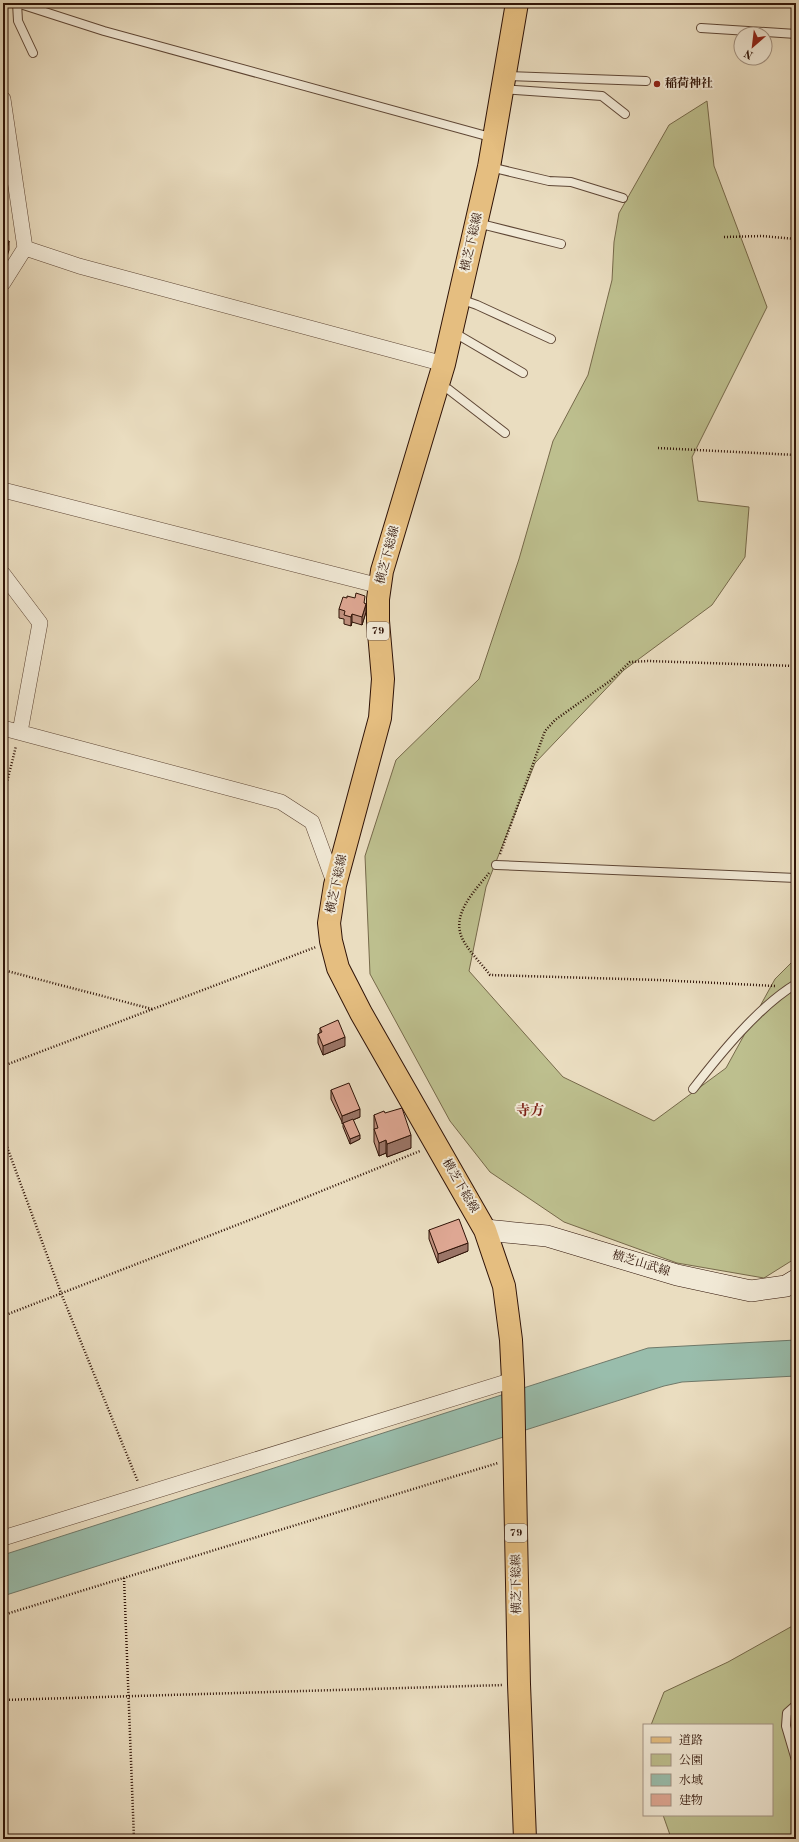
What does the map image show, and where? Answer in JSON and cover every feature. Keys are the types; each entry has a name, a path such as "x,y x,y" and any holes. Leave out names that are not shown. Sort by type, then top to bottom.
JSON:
{"main road":[{"name":"横芝下総線","path":"516,3 489,166 452,331 438,386 382,571 378,621 383,679 380,718 335,885 329,923 331,941 338,968 361,1013 485,1230 504,1286 511,1340 513,1380 519,1684 525,1839"},
{"name":"横芝山武線","path":"485,1230 547,1236 677,1275 751,1291 786,1286 796,1280"}],"street":[{"path":"3,99 9,179 25,248 3,283"},
{"path":"25,248 79,266 444,364"},
{"path":"3,490 380,586"},
{"path":"3,574 40,623 20,732"},
{"path":"3,728 281,802 312,822 335,885"},
{"path":"3,1538 513,1380"}],"lane":[{"path":"33,53 18,22 17,3 104,31 494,138"},
{"path":"701,28 796,34"},
{"path":"503,83 646,82"},
{"path":"503,83 602,96 626,114"},
{"path":"489,166 548,181 571,182 623,198"},
{"path":"476,222 561,244"},
{"path":"459,298 551,339"},
{"path":"452,331 523,373"},
{"path":"438,386 448,389 506,433"},
{"path":"496,865 796,878"},
{"path":"693,1089 716,1058 764,1009 796,984"},
{"path":"796,1704 787,1713 786,1726 796,1760"}],"path":[{"path":"724,237 762,236 796,239"},
{"path":"658,448 796,455"},
{"path":"648,661 796,666"},
{"path":"3,798 20,732"},
{"path":"3,1066 331,941"},
{"path":"3,970 152,1009"},
{"path":"3,1136 61,1293 143,1495"},
{"path":"3,1316 396,1162 422,1150 434,1142"},
{"path":"3,1615 515,1458"},
{"path":"124,1578 134,1839"},
{"path":"3,1700 519,1684"}],"green space":[{"path":"707,101 714,166 767,307 692,457 698,501 749,507 745,557 712,605 624,670 535,763 486,887 469,971 563,1077 654,1121 726,1068 775,979 796,958 796,1258 764,1278 677,1263 564,1222 490,1172 450,1121 370,974 365,856 396,760 479,679 519,559 553,441 588,375 612,280 614,242 619,213 669,125"},
{"path":"796,1624 796,1839 670,1839 663,1816 773,1816 773,1724 651,1724 664,1692 728,1662"}],"water":[{"path":"796,1340 796,1376 682,1382 664,1386 3,1596 3,1555 648,1348"}],"building":[{"path":"3,239 9,241 3,262"},
{"path":"356,593 365,596 364,603 366,604 362,617 352,614 351,617 344,615 345,611 339,609 343,597 347,598 347,596 355,598"},
{"path":"338,1020 345,1037 323,1046 318,1034 322,1032 320,1028"},
{"path":"349,1083 360,1109 342,1116 331,1090"},
{"path":"402,1108 411,1135 387,1144 386,1140 379,1143 374,1129 378,1128 374,1115 384,1111 385,1113"},
{"path":"353,1119 360,1135 350,1139 343,1123"},
{"path":"459,1219 468,1243 438,1254 429,1230"}],"place":[{"name":"稲荷神社","path":"657,84"}],"district":[{"name":"寺方","path":"530,1111"}]}
